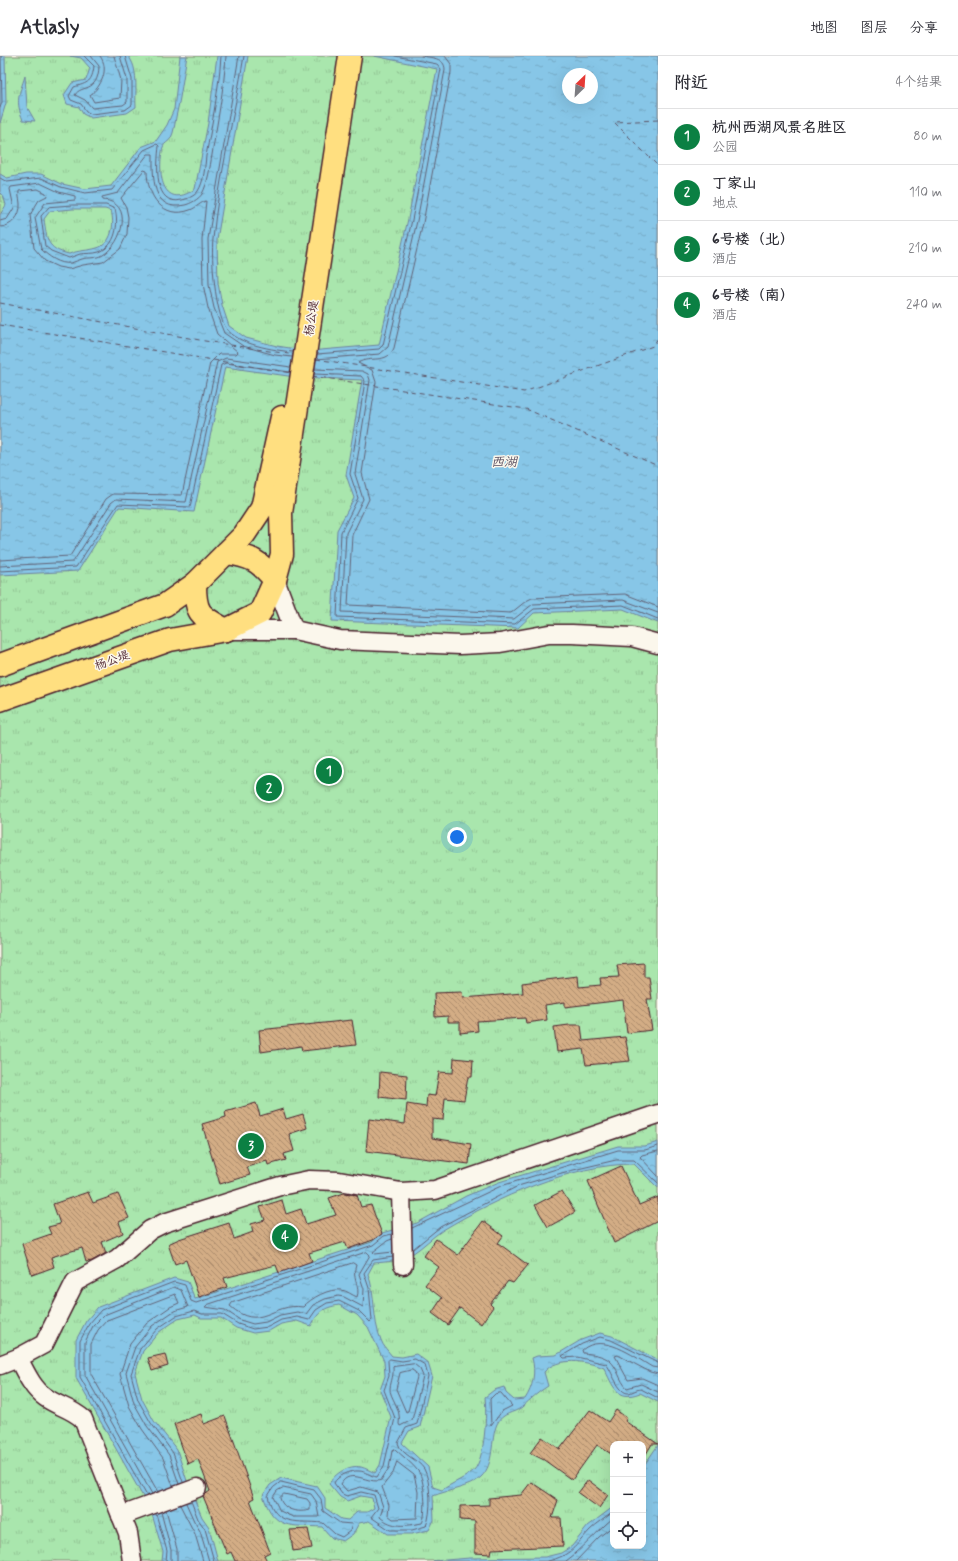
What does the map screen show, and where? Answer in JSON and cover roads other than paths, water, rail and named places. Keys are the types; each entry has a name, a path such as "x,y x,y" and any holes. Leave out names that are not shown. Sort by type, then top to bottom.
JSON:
{"main road":[{"name":"杨公堤","path":"0,700 170,640 226,630 260,613 275,580 282,554 281,513 295,386 343,66"},
{"name":"杨公堤","path":"0,665 165,605 195,584 244,535 262,508 295,386"},
{"path":"226,553 243,555 262,564 275,580"},
{"path":"195,584 195,603 204,618 226,630"}],"street":[{"path":"275,580 294,630"},
{"path":"226,630 294,630 340,640 460,645 500,643 549,634 632,637 658,644"},
{"path":"0,1365 18,1358 44,1344 75,1282 117,1259 150,1230 164,1223 280,1186 309,1180 340,1181 401,1192 435,1190 658,1114"},
{"path":"401,1192 404,1266"},
{"path":"18,1358 27,1376 44,1397 75,1412 83,1419 128,1533 132,1561"},
{"path":"121,1516 197,1488"}],"water":[{"path":"0,56 5,56 6,103 0,123"},
{"path":"70,56 128,56 134,67 135,73 136,107 127,113 91,118 83,114 79,107 67,104 64,95 72,83 86,80 90,68 81,58"},
{"name":"西湖","path":"180,56 187,56 174,130 172,136 164,146 161,157 164,186 168,192 175,196 184,195 195,189 208,123 217,56 248,56 217,240 218,283 222,305 229,326 246,338 277,346 309,351 379,345 408,219 437,69 374,56 658,56 658,623 623,609 534,613 518,628 332,621 337,530 354,498 346,475 362,380 295,377 225,367 194,512 119,507 78,571 0,575 0,215 6,205 3,195 0,193 0,174 7,178 26,174 41,174 62,184 85,189 111,186 141,147 156,141 167,125 174,109","holes":["105,209 111,211 113,222 109,238 102,246 69,254 61,252 49,242 44,219 50,211"]},
{"path":"25,76 27,107 35,121 23,120 19,108 19,98"},
{"path":"658,1142 658,1188 634,1164 585,1170 560,1176 486,1206 443,1230 408,1256 394,1261 374,1263 368,1274 372,1290 376,1324 383,1344 392,1356 402,1357 416,1354 428,1363 432,1376 420,1427 409,1431 402,1443 428,1467 433,1487 442,1490 474,1470 481,1456 483,1446 486,1413 485,1397 494,1390 504,1387 506,1393 514,1400 525,1399 530,1390 533,1379 534,1369 532,1358 537,1356 556,1355 581,1340 600,1333 612,1336 658,1360 658,1402 640,1393 632,1395 621,1394 613,1386 604,1368 589,1363 572,1361 550,1367 544,1372 548,1386 522,1407 505,1415 499,1420 495,1430 490,1459 485,1472 481,1477 471,1484 433,1496 434,1520 429,1530 412,1534 388,1534 369,1521 359,1523 353,1534 343,1541 332,1538 322,1527 285,1524 278,1520 272,1515 267,1507 263,1495 270,1485 281,1478 317,1486 325,1498 325,1508 341,1519 348,1520 357,1512 367,1512 374,1508 372,1498 361,1496 347,1501 340,1497 329,1484 338,1473 347,1468 356,1466 375,1473 380,1465 391,1417 380,1390 385,1376 384,1361 368,1327 357,1315 339,1305 329,1307 322,1311 316,1317 311,1326 297,1321 281,1324 269,1331 253,1333 236,1328 221,1318 201,1318 195,1315 178,1319 159,1332 143,1351 135,1373 142,1399 154,1421 177,1450 188,1484 202,1517 209,1527 218,1561 162,1561 163,1552 151,1511 76,1378 76,1340 86,1321 98,1307 174,1278 188,1282 195,1299 372,1242 382,1233 417,1223 466,1196 499,1182 618,1146 645,1146"},
{"path":"658,1445 658,1561 433,1561 470,1558 545,1557 561,1553 572,1546 588,1526 610,1509 610,1549 646,1549 646,1463"}],"place":[{"name":"杭州西湖风景名胜区","path":"329,771"},
{"name":"丁家山","path":"269,788"},
{"name":"6号楼（北）","path":"251,1146"},
{"name":"6号楼（南）","path":"285,1237"}]}
